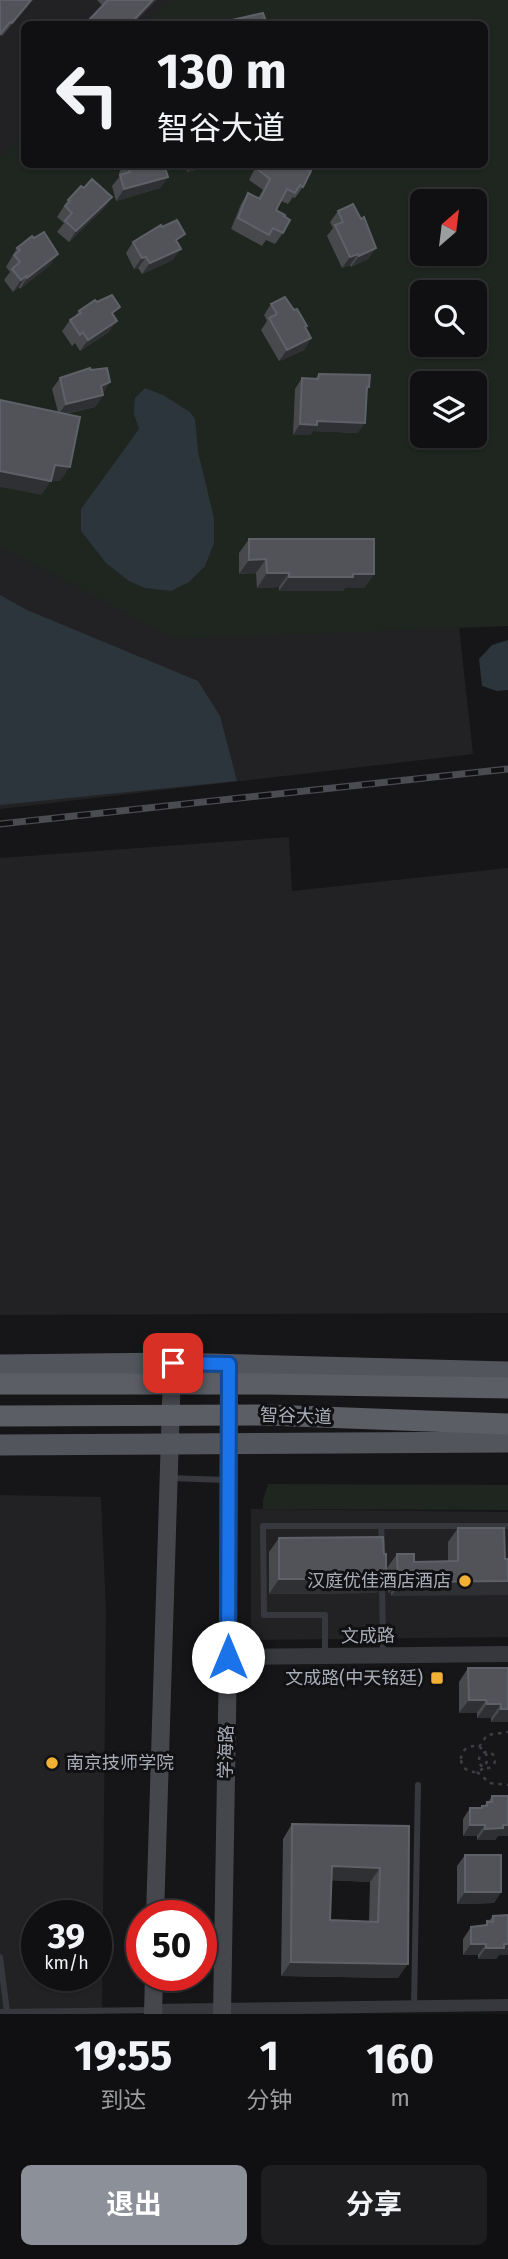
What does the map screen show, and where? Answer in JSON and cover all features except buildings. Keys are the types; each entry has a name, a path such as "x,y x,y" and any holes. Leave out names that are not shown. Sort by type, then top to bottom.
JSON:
{"highway":[{"name":"智谷大道","path":"0,1384 267,1384 508,1388"},
{"name":"智谷大道","path":"0,1416 268,1415 508,1424"}],"main road":[{"path":"156,1900 173,1363"},
{"path":"0,1365 173,1363 508,1372"},
{"name":"学海路","path":"222,2012 228,1657 229,1364"},
{"name":"智谷大道","path":"0,1445 508,1442"},
{"path":"153,2012 154,1991"}],"street":[{"name":"文成路","path":"228,1657 508,1654"},
{"path":"153,2012 508,2006"}],"lane":[{"path":"169,1478 227,1480"},
{"path":"325,1656 325,1615 264,1615 263,1526 508,1526"},
{"path":"382,1526 382,1552"},
{"path":"382,1565 383,1655"},
{"path":"414,2007 418,1785"},
{"path":"0,1956 4,2012 153,2012"}],"path":[{"path":"479,1747 487,1735 508,1732"},
{"path":"477,1772 491,1766 495,1759 490,1753 474,1746 465,1750 461,1760 465,1769 477,1772 490,1783 508,1785"},
{"path":"484,1767 479,1760 485,1752"},
{"path":"484,1767 487,1759 485,1752"}],"shaded area":[{"path":"0,0 349,0 350,21 21,21 21,168 42,168 410,251 410,266 422,266 422,280 410,280 410,357 422,357 422,371 410,371 410,448 439,448 473,754 0,809"},
{"path":"171,0 508,0 508,626 176,639 0,547 0,157 21,138 21,168 488,168 488,21 147,21"},
{"path":"145,388 163,395 190,412 195,419 198,452 214,518 214,543 205,566 189,582 171,591 145,588 129,581 106,563 81,531 81,509 139,429 134,414 135,398"},
{"path":"0,595 27,610 198,681 220,716 237,781 0,805"},
{"path":"508,640 508,690 497,691 482,686 479,659 492,645"},
{"path":"289,837 292,891 508,868 508,1313 0,1315 0,858"},
{"path":"268,1484 508,1485 508,1510 263,1509"},
{"name":"南京技师学院","path":"0,1495 101,1497 106,1610 103,1900 21,1900 21,1991 102,1991 102,2014 0,2014"},
{"path":"251,1509 508,1512 508,1637 251,1640"}],"railway":[{"path":"0,824 508,769"}],"place":[{"name":"汉庭优佳酒店酒店","path":"465,1581"},
{"name":"文成路(中天铭廷)","path":"437,1678"},
{"name":"南京技师学院","path":"52,1763"}],"route":[{"path":"173,1363 229,1364 228,1657"}]}
